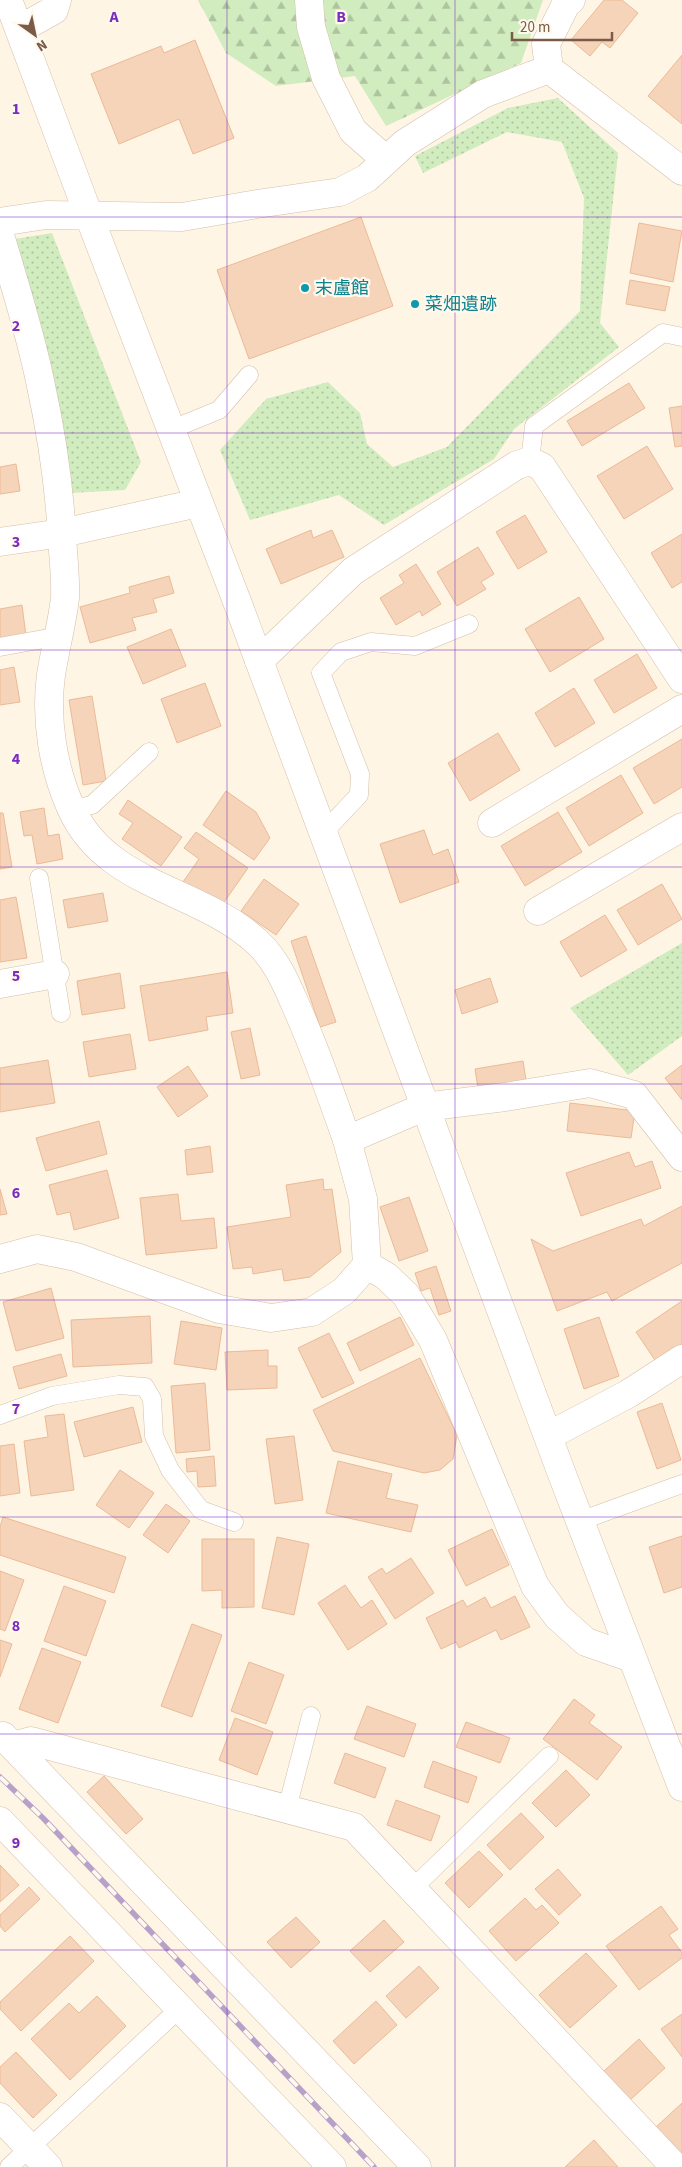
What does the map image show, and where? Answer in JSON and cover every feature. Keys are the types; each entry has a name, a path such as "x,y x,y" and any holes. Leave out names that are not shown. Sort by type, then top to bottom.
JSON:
{"street":[{"path":"8,0 259,661 424,1107 682,1787"},
{"path":"20,29 54,10 57,0"},
{"path":"309,0 311,27 326,78 353,131 385,159"},
{"path":"571,0 566,4 546,44 550,70 682,171"},
{"path":"0,222 46,215 182,217 340,192 367,178 385,159 405,143 483,94 550,70"},
{"path":"0,235 40,380 53,456 62,533 65,595 60,636 51,677 50,726 58,770 72,809 90,840 117,864 237,924 260,944 282,973 316,1053 347,1140 363,1198 367,1265 344,1291 312,1312 271,1318 219,1308 76,1257 37,1250 0,1259"},
{"path":"259,661 353,572 517,465 530,461 542,467 682,679"},
{"path":"0,542 62,533 198,503"},
{"path":"492,823 682,709"},
{"path":"538,911 682,827"},
{"path":"0,984 55,974"},
{"path":"347,1140 424,1107 505,1097 590,1083 634,1095 682,1157"},
{"path":"367,1265 386,1276 406,1295 433,1340 535,1586 557,1616 586,1642 632,1658"},
{"path":"548,1436 628,1394 682,1360"},
{"path":"6,1740 31,1741 354,1827 675,2167"},
{"path":"6,1740 417,2167"},
{"path":"0,1821 332,2167"},
{"path":"0,2117 39,2157"}],"lane":[{"path":"530,461 534,426 663,333 682,337"},
{"path":"170,430 219,410 249,375"},
{"path":"322,832 359,795 360,774 321,673 341,652 371,642 415,646 469,624"},
{"path":"0,647 60,636"},
{"path":"72,809 92,805 150,752"},
{"path":"39,878 61,1013"},
{"path":"0,1415 52,1396 119,1385 145,1387 152,1399 154,1436 170,1470 202,1510 234,1522"},
{"path":"580,1521 682,1484"},
{"path":"287,1810 311,1716"},
{"path":"412,1889 549,1756"},
{"path":"9,2167 39,2157 180,2008"}],"green space":[{"path":"198,0 543,0 521,63 386,126 355,76 276,86 226,53"},
{"path":"558,98 618,153 600,323 619,347 514,429 494,459 384,525 339,495 250,520 220,450 266,399 328,382 360,413 367,444 393,467 447,447 580,311 584,198 562,142 507,132 423,173 415,156 508,108"},
{"path":"52,233 141,462 125,490 70,493 15,239"},
{"path":"682,943 682,1036 628,1075 570,1008"}],"building":[{"path":"604,0 622,0 638,13 610,48 602,42 590,56 571,40"},
{"path":"195,40 234,138 193,154 179,119 119,144 91,74 161,46 164,53"},
{"path":"682,55 682,124 648,96"},
{"name":"末盧館","path":"361,217 393,306 249,359 217,270"},
{"path":"639,223 682,231 673,282 630,273"},
{"path":"630,280 670,287 665,311 626,304"},
{"path":"629,383 645,408 582,446 567,421"},
{"path":"682,406 682,446 675,447 669,408"},
{"path":"647,446 673,489 624,519 597,476"},
{"path":"16,464 20,491 0,494 0,467"},
{"path":"525,515 547,552 518,569 496,532"},
{"path":"311,530 313,538 332,530 344,557 281,584 266,549"},
{"path":"682,534 682,582 672,588 651,553"},
{"path":"478,547 494,574 481,582 486,589 457,606 437,572"},
{"path":"416,564 441,604 422,616 420,611 396,625 380,598 404,583 399,575"},
{"path":"169,576 174,593 153,599 157,612 132,618 136,630 90,643 80,607 130,593 129,587"},
{"path":"579,597 604,639 550,672 525,629"},
{"path":"22,605 26,636 0,640 0,609"},
{"path":"171,629 186,666 143,684 127,647"},
{"path":"637,654 657,688 614,713 594,680"},
{"path":"14,667 20,702 0,705 0,670"},
{"path":"205,683 221,726 177,743 161,699"},
{"path":"574,688 595,723 555,747 535,713"},
{"path":"92,696 106,781 83,785 69,700"},
{"path":"498,733 520,770 470,801 448,763"},
{"path":"682,739 682,787 654,804 633,768"},
{"path":"621,775 643,813 589,846 566,808"},
{"path":"226,791 256,812 270,838 254,860 203,825"},
{"path":"128,800 182,837 161,866 122,839 133,823 119,814"},
{"path":"44,808 48,836 59,834 63,859 37,864 32,835 24,836 20,812"},
{"path":"558,812 582,852 525,886 501,846"},
{"path":"0,813 3,813 12,867 0,869"},
{"path":"424,830 433,855 448,849 459,882 400,903 380,844"},
{"path":"196,832 248,868 220,908 183,882 199,859 184,848"},
{"path":"264,879 299,904 276,935 241,911"},
{"path":"662,884 682,919 638,945 617,910"},
{"path":"103,893 108,921 68,928 63,900"},
{"path":"16,897 27,958 0,962 0,900"},
{"path":"605,915 627,950 581,977 560,942"},
{"path":"306,936 336,1022 320,1027 291,941"},
{"path":"227,972 233,1013 206,1017 208,1030 149,1041 140,986"},
{"path":"120,973 125,1008 82,1015 77,981"},
{"path":"490,978 498,1002 462,1014 455,990"},
{"path":"250,1028 260,1075 241,1079 231,1032"},
{"path":"130,1034 136,1069 89,1077 83,1042"},
{"path":"48,1060 55,1103 0,1112 0,1068"},
{"path":"523,1061 526,1080 478,1088 475,1069"},
{"path":"682,1065 682,1100 665,1078"},
{"path":"188,1066 208,1096 178,1117 157,1087"},
{"path":"570,1103 635,1111 631,1138 567,1131"},
{"path":"99,1121 107,1154 46,1171 36,1138"},
{"path":"210,1146 213,1172 187,1175 185,1150"},
{"path":"629,1152 635,1167 652,1161 661,1188 581,1216 566,1173"},
{"path":"107,1170 119,1218 74,1230 70,1212 57,1215 49,1185"},
{"path":"323,1179 324,1190 332,1189 341,1252 310,1277 284,1281 282,1269 253,1274 252,1267 233,1269 227,1227 291,1217 286,1185"},
{"path":"0,1189 7,1214 0,1215"},
{"path":"178,1194 181,1221 214,1218 217,1248 146,1255 140,1198"},
{"path":"409,1197 428,1251 399,1261 380,1207"},
{"path":"682,1206 682,1263 612,1301 607,1292 557,1311 531,1239 553,1251 641,1219 644,1226"},
{"path":"436,1266 451,1311 439,1315 430,1288 421,1291 415,1273"},
{"path":"51,1288 64,1338 16,1351 3,1302"},
{"path":"682,1301 682,1346 657,1363 636,1332"},
{"path":"150,1316 152,1363 73,1367 71,1320"},
{"path":"400,1317 414,1345 360,1371 347,1343"},
{"path":"599,1317 619,1376 584,1389 564,1329"},
{"path":"181,1321 222,1328 216,1370 174,1364"},
{"path":"329,1333 354,1383 322,1398 298,1348"},
{"path":"268,1350 268,1366 277,1366 277,1388 227,1390 225,1352"},
{"path":"61,1354 67,1376 19,1389 13,1367"},
{"path":"420,1358 457,1435 453,1459 440,1470 424,1473 333,1451 313,1410"},
{"path":"205,1383 210,1450 176,1453 171,1386"},
{"path":"662,1403 681,1460 657,1469 637,1412"},
{"path":"133,1407 142,1442 84,1457 74,1422"},
{"path":"64,1414 74,1490 31,1496 24,1441 48,1437 45,1416"},
{"path":"294,1436 303,1500 275,1504 266,1439"},
{"path":"14,1444 20,1493 0,1496 0,1446"},
{"path":"214,1456 216,1486 198,1487 197,1471 187,1472 186,1459"},
{"path":"338,1461 392,1474 386,1498 418,1505 411,1532 326,1513"},
{"path":"120,1470 154,1493 129,1528 96,1505"},
{"path":"166,1504 190,1521 168,1553 143,1535"},
{"path":"3,1517 126,1557 114,1593 0,1555 0,1527"},
{"path":"492,1529 509,1565 466,1586 448,1550"},
{"path":"682,1536 682,1587 664,1593 649,1547"},
{"path":"277,1537 309,1544 294,1615 262,1608"},
{"path":"202,1539 254,1539 254,1607 222,1608 222,1590 202,1591"},
{"path":"411,1558 434,1593 395,1619 368,1577 382,1568 386,1574"},
{"path":"0,1571 24,1580 5,1631 0,1629"},
{"path":"345,1585 361,1608 372,1600 387,1624 348,1650 318,1603"},
{"path":"64,1586 106,1601 86,1656 44,1641"},
{"path":"515,1596 530,1627 501,1640 496,1630 459,1648 456,1642 441,1649 426,1618 463,1600 467,1607 485,1597 491,1608"},
{"path":"192,1624 222,1635 192,1717 161,1706"},
{"path":"0,1640 12,1644 0,1677"},
{"path":"42,1648 81,1662 58,1723 19,1709"},
{"path":"249,1662 284,1675 266,1724 231,1711"},
{"path":"574,1699 595,1715 589,1723 622,1747 597,1780 543,1739"},
{"path":"367,1706 416,1724 404,1757 354,1739"},
{"path":"235,1718 273,1732 257,1775 219,1760"},
{"path":"466,1722 510,1738 500,1763 456,1747"},
{"path":"345,1753 386,1768 375,1798 334,1783"},
{"path":"433,1761 477,1777 468,1803 424,1787"},
{"path":"566,1770 590,1795 556,1827 532,1803"},
{"path":"104,1776 143,1819 126,1834 87,1792"},
{"path":"396,1800 440,1816 431,1841 387,1825"},
{"path":"521,1813 544,1837 510,1870 487,1845"},
{"path":"479,1851 503,1875 469,1908 445,1883"},
{"path":"0,1865 19,1885 0,1902"},
{"path":"558,1869 581,1895 559,1915 535,1889"},
{"path":"29,1887 40,1899 5,1932 0,1926 0,1915"},
{"path":"525,1898 536,1910 542,1905 559,1923 516,1961 489,1931"},
{"path":"661,1906 678,1929 669,1935 682,1953 682,1958 639,1990 606,1946"},
{"path":"296,1917 320,1942 291,1968 267,1942"},
{"path":"384,1920 404,1942 370,1972 350,1951"},
{"path":"70,1936 94,1961 21,2031 0,2009 0,2002"},
{"path":"586,1953 617,1986 570,2028 539,1995"},
{"path":"419,1966 439,1988 406,2018 386,1996"},
{"path":"97,1996 126,2026 70,2080 31,2039 69,2003 79,2013"},
{"path":"376,2001 397,2025 354,2064 333,2041"},
{"path":"682,2014 682,2057 661,2029"},
{"path":"639,2039 665,2068 629,2101 603,2072"},
{"path":"16,2052 57,2095 33,2118 0,2083 0,2067"},
{"path":"682,2103 682,2155 656,2127"},
{"path":"594,2140 618,2167 565,2167"}],"railway":[{"path":"0,1777 43,1818 374,2167"}],"place":[{"name":"末盧館","path":"305,288"},
{"name":"菜畑遺跡","path":"415,304"}]}
